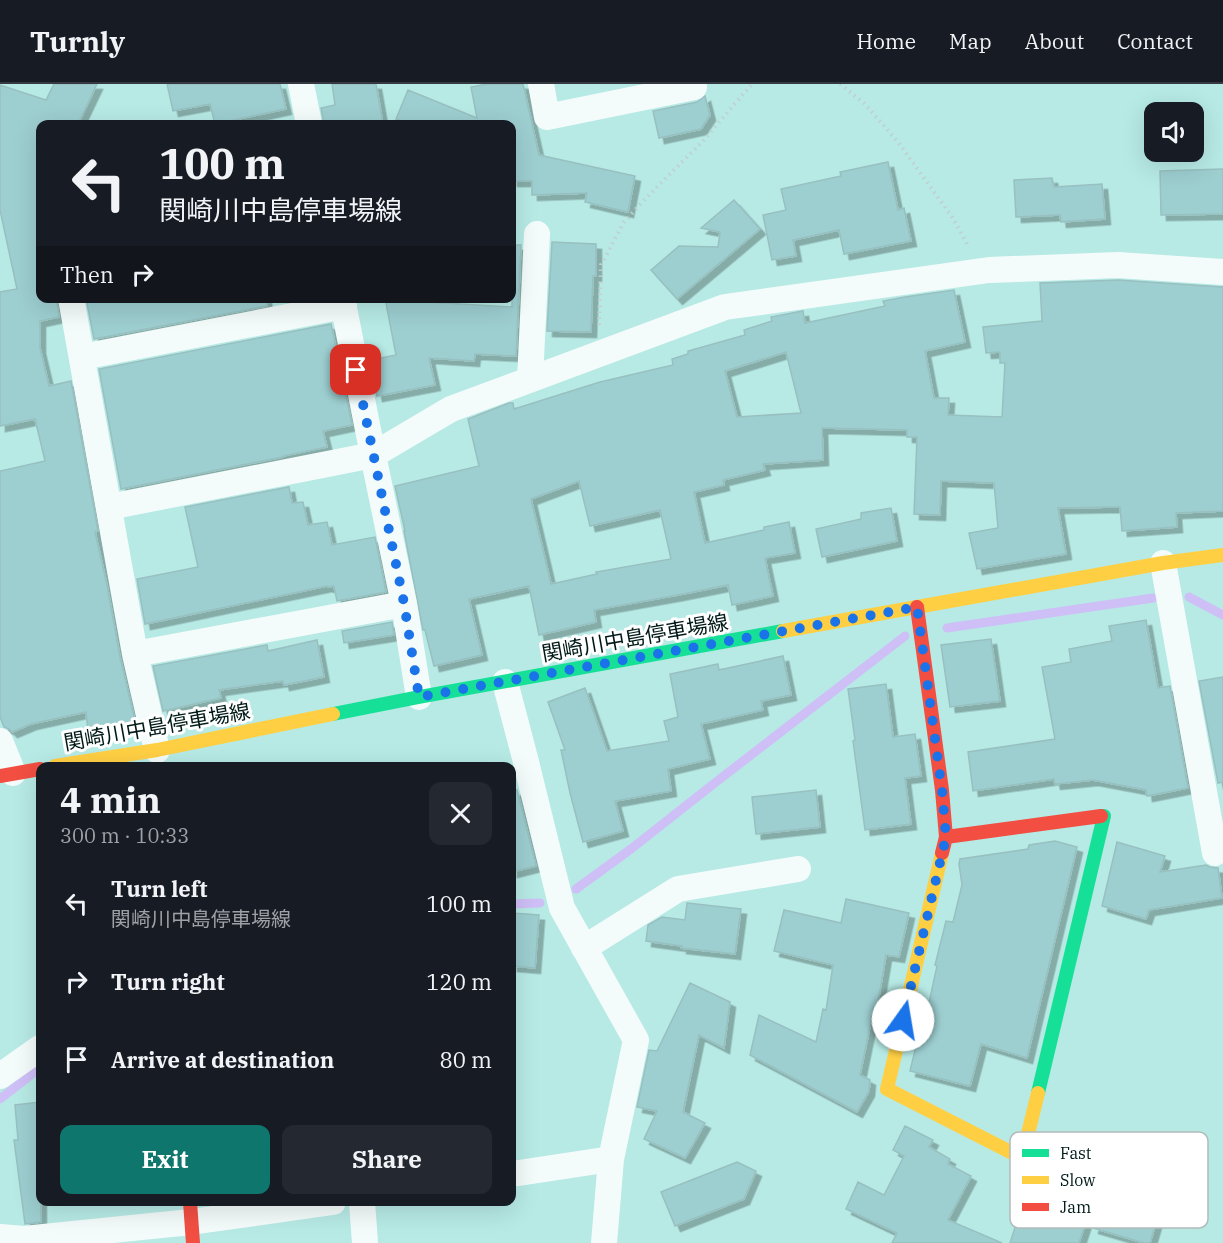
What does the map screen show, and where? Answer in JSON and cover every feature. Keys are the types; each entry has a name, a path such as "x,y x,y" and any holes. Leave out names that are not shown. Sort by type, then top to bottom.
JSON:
{"main road":[{"name":"関崎川中島停車場線","path":"106,762 158,758 419,697 1163,563 1223,555"},
{"path":"917,607 942,790 946,837 888,1089 1010,1152"},
{"name":"関崎川中島停車場線","path":"6,775 36,770"},
{"path":"946,837 1104,816 1028,1132"}],"street":[{"path":"301,84 308,120"},
{"path":"541,84 547,117 694,87 693,84"},
{"path":"530,380 537,234"},
{"path":"109,507 373,455 451,409 725,307 989,270 1119,265 1223,272"},
{"path":"72,303 135,654 158,758"},
{"path":"82,357 338,303"},
{"path":"343,303 404,603 419,697"},
{"path":"1163,563 1215,853"},
{"path":"135,654 404,603"},
{"path":"505,682 562,908 636,1040 611,1159 604,1243"},
{"path":"0,741 6,775"},
{"path":"584,948 678,889 798,869"},
{"path":"0,1076 36,1051"},
{"path":"516,1173 611,1159"},
{"path":"16,1240 192,1222 305,1206"},
{"path":"362,1206 365,1243"}],"path":[{"path":"598,355 601,265 624,222 702,142 752,84"},
{"path":"840,84 865,104 898,142 952,217 977,261 978,272"}],"building":[{"path":"54,84 97,84 80,120 36,120 36,303 57,303 59,317 40,321 40,348 49,386 71,381 98,531 95,532 136,725 88,731 86,712 31,724 12,732 4,727 0,717 0,471 45,461 35,419 0,426 0,292 17,289 0,210 0,85 46,100"},
{"path":"167,84 280,84 286,109 234,120 214,120 210,104 173,111"},
{"path":"332,84 376,84 382,120 323,120 321,108 335,105"},
{"path":"487,84 523,84 539,155 635,176 628,212 585,202 587,193 532,195 532,181 516,181 516,120 396,119 408,90 477,118 471,87"},
{"path":"705,96 710,115 701,129 659,138 653,111 697,102"},
{"path":"888,162 898,210 904,208 911,241 844,254 839,230 793,240 796,256 772,260 763,215 786,210 781,189 841,176 840,172"},
{"path":"1223,169 1223,214 1161,215 1160,171"},
{"path":"1052,178 1054,187 1102,184 1105,219 1061,222 1060,215 1016,217 1014,180"},
{"path":"734,200 760,229 677,299 651,270 679,246 718,247 720,232 701,228"},
{"path":"552,242 596,244 596,276 593,276 591,332 547,331"},
{"path":"516,245 521,245 516,356 475,354 474,361 429,358 435,385 377,396 370,360 396,355 386,303 445,303 512,307 512,303 516,303"},
{"path":"1118,280 1223,287 1223,511 1176,513 1177,527 1122,531 1120,507 1058,508 1066,554 977,569 969,533 998,528 994,483 941,481 940,515 914,514 917,437 907,437 907,430 822,428 823,460 763,464 765,470 723,480 724,485 694,492 705,543 789,522 795,553 765,558 773,596 732,605 728,585 594,610 596,622 539,635 529,586 469,599 482,655 434,666 425,630 423,630 395,486 479,466 468,419 509,403 513,403 514,409 600,382 673,365 672,359 688,354 688,351 745,335 744,330 772,321 771,317 803,311 805,323 885,306 883,301 954,290 965,342 925,351 934,398 949,398 948,415 1002,417 1005,363 1000,363 1000,352 986,353 983,327 1042,321 1040,283","holes":["786,352 801,413 737,417 725,371","579,481 590,526 660,510 671,559 596,572 597,574 551,584 531,499"]},
{"path":"87,303 267,303 267,306 94,339"},
{"path":"331,324 352,425 323,431 327,447 121,489 99,369"},
{"path":"289,487 292,503 303,502 308,525 327,522 332,545 375,537 386,592 337,601 334,586 327,586 145,624 137,579 198,567 185,507"},
{"path":"891,508 897,541 822,557 816,529 861,519 861,513"},
{"path":"1146,620 1158,688 1170,686 1188,788 1147,796 1146,790 1093,780 1055,784 1054,779 973,791 968,752 1055,739 1042,667 1071,662 1069,649 1112,641 1109,626"},
{"path":"392,622 394,635 344,643 342,631"},
{"path":"991,639 1000,701 950,707 941,645"},
{"path":"317,640 324,677 284,685 283,681 219,690 221,698 163,711 153,666 267,645 268,651"},
{"path":"783,656 791,695 761,701 763,710 701,724 710,759 668,769 671,791 615,801 623,831 583,842 561,750 565,750 548,702 585,688 607,751 669,741 664,721 678,717 670,674 718,664 719,670"},
{"path":"1223,677 1223,782 1218,783 1199,681"},
{"path":"886,684 893,737 915,734 921,776 905,778 911,824 865,830 848,689"},
{"path":"516,790 536,866 516,871"},
{"path":"816,790 820,827 756,834 752,797"},
{"path":"1055,841 1077,847 1027,1058 981,1044 970,1086 910,1071 920,1029 923,1030 946,921 953,922 962,885 960,859 1028,849 1029,845"},
{"path":"1117,842 1165,856 1160,872 1206,865 1218,868 1222,898 1149,910 1146,919 1102,906"},
{"path":"846,899 909,913 899,957 886,955 877,1008 874,1007 860,1075 870,1080 869,1091 857,1112 750,1055 759,1015 816,1042 823,1009 826,1010 833,965 774,951 784,910 841,923"},
{"path":"687,903 741,909 735,954 681,948 682,946 646,941 648,925 662,917 685,920"},
{"path":"516,913 539,915 535,968 516,966"},
{"path":"690,983 730,1002 724,1048 699,1035 683,1112 705,1123 685,1158 644,1139 657,1111 637,1107 649,1050 657,1051"},
{"path":"36,1102 36,1206 41,1206 41,1222 25,1224 14,1140 18,1140 15,1105"},
{"path":"905,1126 933,1140 929,1147 950,1159 948,1164 971,1176 948,1220 1002,1243 892,1243 897,1233 846,1209 858,1182 884,1195 904,1156 893,1150"},
{"path":"737,1162 756,1171 744,1199 675,1226 661,1192"},
{"path":"1015,1228 1084,1228 1079,1243 1010,1243"},
{"path":"1093,1228 1154,1228 1150,1243"}],"waterway":[{"path":"1189,597 1223,615"},
{"path":"947,628 1153,598"},
{"path":"576,889 631,849 905,636"},
{"path":"516,904 540,903"},
{"path":"0,1099 36,1071"}],"traffic: fast":[{"path":"333,714 783,631"},
{"path":"1038,1093 1104,816 1101,816"}],"traffic: slow":[{"path":"783,631 1163,563 1223,555"},
{"path":"80,762 157,750 333,714"},
{"path":"942,853 887,1089 1010,1152"},
{"path":"1028,1132 1038,1093"}],"traffic: jam":[{"path":"917,607 942,790 946,837 942,853"},
{"path":"0,776 36,770"},
{"path":"946,837 1101,816"},
{"path":"190,1206 193,1243"}],"route":[{"path":"356,370 404,603 419,697 917,607 942,790 946,837 903,1020"}]}
